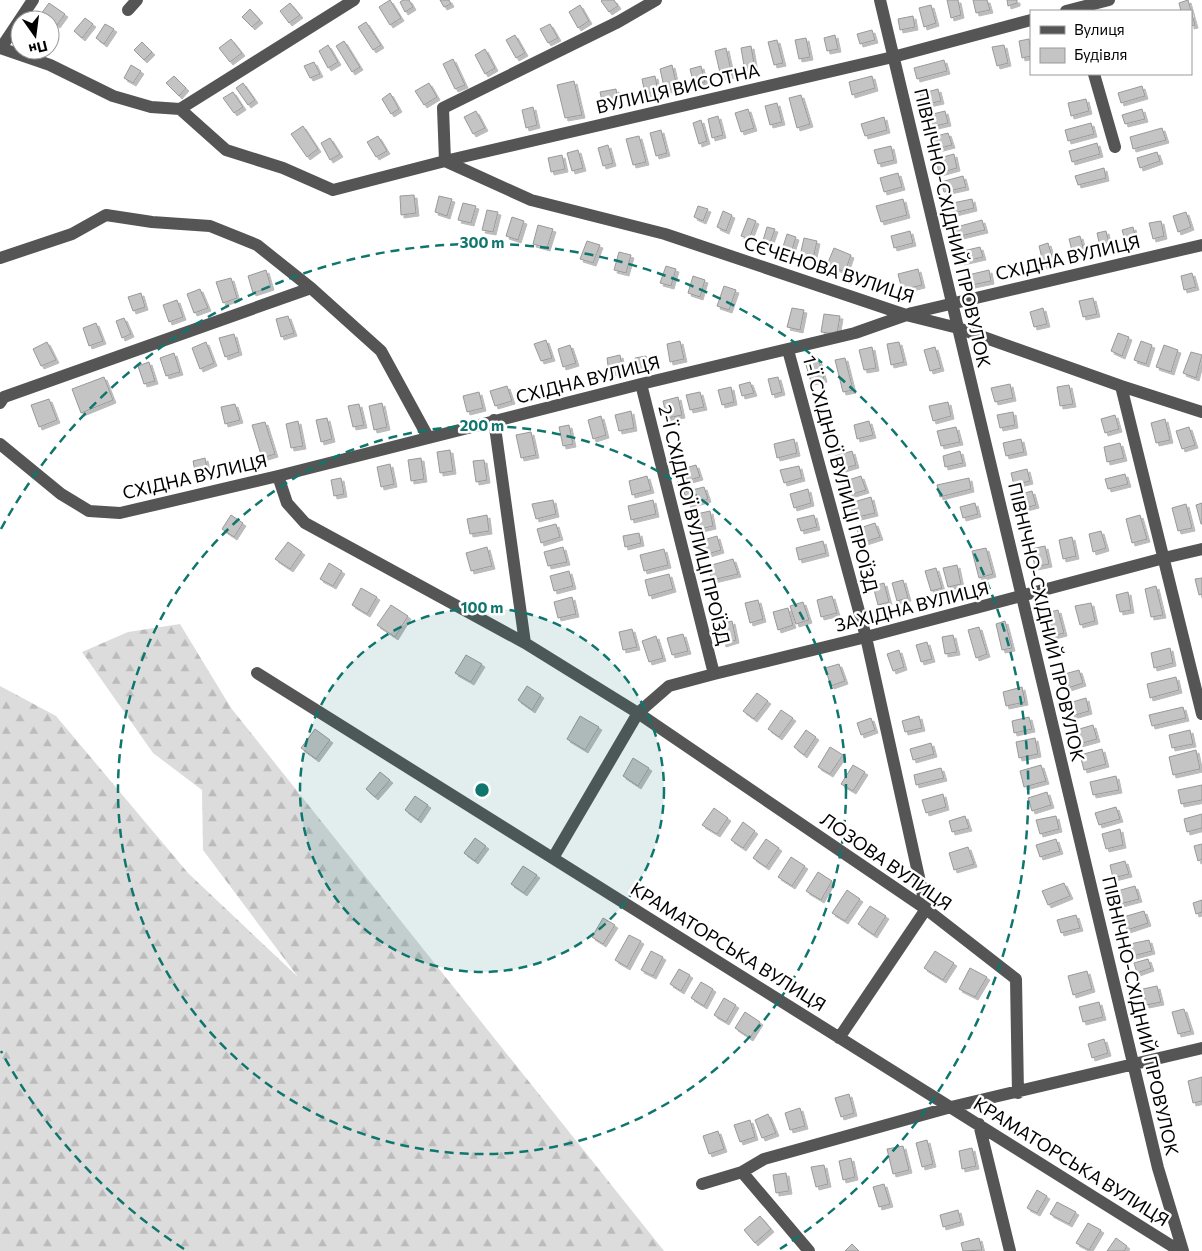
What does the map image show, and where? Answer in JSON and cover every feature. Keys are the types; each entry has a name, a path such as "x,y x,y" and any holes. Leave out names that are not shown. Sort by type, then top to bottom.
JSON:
{"street":[{"path":"33,0 0,48 50,65 113,96 151,107 180,109 354,0"},
{"path":"128,10 137,0"},
{"path":"446,161 443,108 618,22 656,0"},
{"name":"ПІВНІЧНО-СХІДНИЙ ПРОВУЛОК","path":"880,0 1158,1168 1181,1251"},
{"path":"1072,10 1109,0"},
{"name":"ВУЛИЦЯ ВИСОТНА","path":"180,109 226,150 283,168 333,190 446,161 893,57 1030,20"},
{"path":"1094,75 1116,146"},
{"name":"СЄЧЕНОВА ВУЛИЦЯ","path":"446,161 531,200 665,234 906,315 958,328 1121,386 1202,412"},
{"path":"0,258 72,234 106,215 152,222 210,226 257,245 310,288 381,351 428,438"},
{"name":"СХІДНА ВУЛИЦЯ","path":"0,444 61,494 89,511 120,513 278,476 641,384 788,350 855,333 906,315 1202,244"},
{"path":"0,403 4,397 310,288"},
{"name":"1-Ї СХІДНОЇ ВУЛИЦІ ПРОЇЗД","path":"788,350 866,637 926,909"},
{"name":"2-Ї СХІДНОЇ ВУЛИЦІ ПРОЇЗД","path":"641,384 714,674"},
{"path":"1121,386 1202,714"},
{"path":"494,420 525,642"},
{"name":"ЛОЗОВА ВУЛИЦЯ","path":"278,476 287,503 305,522 525,642 638,713 926,909 1016,980 1018,1093"},
{"name":"ЗАХІДНА ВУЛИЦЯ","path":"553,858 638,713 669,686 866,637 1202,549"},
{"name":"КРАМАТОРСЬКА ВУЛИЦЯ","path":"257,672 1181,1251"},
{"path":"839,1038 926,909"},
{"path":"702,1184 742,1172 764,1159 951,1108 1202,1048"},
{"path":"979,1124 1010,1251"},
{"path":"742,1172 809,1251"}],"green space":[{"path":"180,624 231,708 664,1251 0,1251 0,686 56,716 188,873 298,977 203,850 202,790 153,753 82,652 128,632"}],"building":[{"path":"390,0 401,18 390,25 379,7"},
{"path":"409,0 413,7 405,12 400,2"},
{"path":"440,0 449,0 451,4 444,7"},
{"path":"602,0 614,0 618,6 609,12"},
{"path":"947,0 958,0 961,15 951,18"},
{"path":"973,0 987,0 990,10 976,13"},
{"path":"1007,0 1017,0 1017,3 1008,6"},
{"path":"1188,0 1191,10 1181,10 1179,3"},
{"path":"49,3 59,10 44,10"},
{"path":"290,3 300,15 289,23 280,11"},
{"path":"580,5 589,21 578,28 569,12"},
{"path":"931,5 936,23 924,27 919,8"},
{"path":"250,9 260,20 252,27 242,17"},
{"path":"60,11 65,14 60,21"},
{"path":"1192,14 1195,25 1192,26"},
{"path":"913,16 915,27 900,30 898,19"},
{"path":"85,18 93,24 82,38 74,31"},
{"path":"366,22 381,45 373,50 358,27"},
{"path":"105,24 114,29 104,44 96,38"},
{"path":"550,24 558,38 548,43 540,29"},
{"path":"872,30 875,40 860,44 857,34"},
{"path":"515,35 525,53 516,58 506,40"},
{"path":"835,35 838,49 827,51 824,38"},
{"path":"806,38 810,57 799,59 795,40"},
{"path":"231,39 242,53 230,62 219,48"},
{"path":"1029,39 1030,56 1022,58 1019,41"},
{"path":"777,40 783,63 774,65 768,42"},
{"path":"344,41 360,67 352,72 336,46"},
{"path":"142,42 152,52 144,60 134,50"},
{"path":"328,45 338,62 328,68 319,51"},
{"path":"1004,45 1008,63 997,66 992,47"},
{"path":"751,46 755,69 745,71 741,48"},
{"path":"726,48 732,75 721,77 715,51"},
{"path":"485,49 495,68 485,74 475,55"},
{"path":"453,59 465,85 455,89 443,64"},
{"path":"944,60 947,71 917,79 914,68"},
{"path":"314,62 320,74 310,78 304,66"},
{"path":"131,65 141,71 133,83 124,78"},
{"path":"672,65 677,87 665,91 660,69"},
{"path":"701,66 705,82 694,85 690,69"},
{"path":"174,76 186,88 179,96 166,83"},
{"path":"655,76 658,91 645,94 642,79"},
{"path":"872,76 875,88 852,95 849,82"},
{"path":"574,81 582,115 565,118 557,85"},
{"path":"243,83 255,100 248,105 236,88"},
{"path":"429,83 437,97 424,105 415,91"},
{"path":"1142,86 1145,96 1121,103 1118,93"},
{"path":"616,89 618,102 603,105 600,92"},
{"path":"938,89 941,101 923,105 920,94"},
{"path":"233,92 243,107 234,113 223,98"},
{"path":"390,93 399,109 391,114 382,99"},
{"path":"801,95 810,124 797,128 789,98"},
{"path":"1086,99 1089,111 1071,116 1068,103"},
{"path":"777,103 782,122 770,125 765,106"},
{"path":"533,107 537,125 526,128 522,110"},
{"path":"748,109 754,128 741,132 735,113"},
{"path":"1142,109 1145,119 1125,124 1122,115"},
{"path":"476,111 485,128 473,134 464,117"},
{"path":"945,111 948,123 927,128 925,116"},
{"path":"718,116 723,135 712,138 708,119"},
{"path":"884,117 887,130 865,136 861,124"},
{"path":"701,120 707,141 699,144 693,123"},
{"path":"1091,123 1094,134 1068,141 1065,130"},
{"path":"303,126 318,149 307,157 291,134"},
{"path":"1162,128 1166,140 1133,149 1130,137"},
{"path":"661,130 667,153 656,156 650,133"},
{"path":"948,133 952,145 933,150 930,138"},
{"path":"378,136 387,151 376,157 367,142"},
{"path":"639,136 646,162 633,165 626,139"},
{"path":"330,138 340,154 330,160 321,143"},
{"path":"1097,143 1100,154 1072,162 1069,151"},
{"path":"608,145 613,163 603,166 598,148"},
{"path":"891,146 894,160 878,164 874,150"},
{"path":"578,150 583,168 572,171 567,153"},
{"path":"1157,152 1160,161 1140,168 1137,158"},
{"path":"954,154 957,168 939,173 936,159"},
{"path":"562,155 565,169 551,172 548,158"},
{"path":"1104,168 1106,178 1078,185 1075,176"},
{"path":"898,173 902,187 884,192 880,178"},
{"path":"963,176 966,187 944,192 941,182"},
{"path":"414,195 416,213 401,215 400,196"},
{"path":"439,196 452,199 447,216 435,212"},
{"path":"903,199 907,215 881,222 876,206"},
{"path":"972,199 974,208 950,214 948,204"},
{"path":"463,203 476,206 471,223 458,220"},
{"path":"698,206 708,209 703,221 694,217"},
{"path":"487,210 498,212 493,232 482,230"},
{"path":"723,211 732,215 726,231 717,227"},
{"path":"1186,212 1191,227 1178,232 1173,216"},
{"path":"512,217 524,221 518,240 506,236"},
{"path":"748,218 756,221 749,239 741,236"},
{"path":"982,220 985,230 956,237 953,228"},
{"path":"1161,221 1164,236 1153,239 1149,223"},
{"path":"538,225 553,229 547,248 533,244"},
{"path":"767,227 775,229 769,246 762,244"},
{"path":"1133,227 1137,243 1127,246 1122,230"},
{"path":"910,231 913,243 894,248 891,236"},
{"path":"1106,231 1110,248 1101,251 1097,233"},
{"path":"787,234 796,237 791,253 782,250"},
{"path":"1080,236 1085,255 1074,258 1069,239"},
{"path":"804,238 817,241 813,259 800,256"},
{"path":"587,241 600,245 593,263 580,259"},
{"path":"1048,243 1054,263 1044,266 1039,246"},
{"path":"980,247 983,257 961,262 959,252"},
{"path":"834,248 851,255 845,272 827,265"},
{"path":"619,252 631,255 626,273 614,270"},
{"path":"666,266 676,269 671,286 660,283"},
{"path":"918,269 922,285 902,290 898,274"},
{"path":"266,270 271,287 253,293 248,276"},
{"path":"989,270 991,281 967,286 964,276"},
{"path":"1192,273 1196,287 1184,290 1181,276"},
{"path":"693,276 705,280 700,297 688,293"},
{"path":"231,278 237,298 223,303 216,282"},
{"path":"724,286 736,290 729,310 717,306"},
{"path":"200,289 208,308 194,313 187,294"},
{"path":"141,293 145,307 133,311 128,297"},
{"path":"1093,298 1097,314 1083,317 1079,301"},
{"path":"177,300 183,317 169,322 163,305"},
{"path":"792,308 804,310 800,330 787,327"},
{"path":"1043,308 1047,324 1034,327 1030,312"},
{"path":"824,314 840,316 837,334 821,332"},
{"path":"288,316 294,333 281,337 276,319"},
{"path":"124,318 131,334 122,338 116,321"},
{"path":"96,323 103,341 89,346 83,328"},
{"path":"1118,333 1129,337 1122,356 1111,351"},
{"path":"234,334 239,352 225,357 219,338"},
{"path":"546,340 552,358 541,361 534,344"},
{"path":"680,341 684,359 670,362 667,344"},
{"path":"1141,341 1152,345 1146,364 1134,360"},
{"path":"47,342 56,360 41,366 33,349"},
{"path":"206,342 214,363 200,369 192,348"},
{"path":"899,342 904,362 891,365 887,344"},
{"path":"570,345 576,363 563,367 558,349"},
{"path":"1164,345 1178,350 1171,372 1156,367"},
{"path":"872,347 876,368 864,370 859,350"},
{"path":"935,347 941,368 930,371 924,350"},
{"path":"1191,352 1202,355 1196,378 1183,373"},
{"path":"174,353 180,372 166,376 160,358"},
{"path":"620,355 623,371 609,373 607,358"},
{"path":"646,356 648,369 637,371 635,358"},
{"path":"845,358 853,390 843,392 835,360"},
{"path":"819,361 824,379 811,382 806,365"},
{"path":"149,362 155,381 144,384 138,366"},
{"path":"104,377 113,400 81,413 72,389"},
{"path":"778,377 782,392 772,395 768,379"},
{"path":"750,382 754,393 742,396 739,385"},
{"path":"1010,384 1013,398 995,402 991,388"},
{"path":"1069,385 1073,404 1060,406 1057,387"},
{"path":"507,386 512,401 495,406 490,391"},
{"path":"731,387 734,402 722,405 718,390"},
{"path":"479,392 483,408 467,412 463,396"},
{"path":"700,392 704,407 690,410 686,395"},
{"path":"678,397 682,415 667,418 663,401"},
{"path":"49,399 57,420 39,427 31,405"},
{"path":"948,402 951,416 933,421 929,406"},
{"path":"382,403 387,427 374,430 369,406"},
{"path":"235,404 240,420 225,424 221,407"},
{"path":"359,404 364,425 353,427 348,406"},
{"path":"631,411 634,428 619,431 615,415"},
{"path":"1013,412 1015,425 1000,428 997,415"},
{"path":"1115,415 1119,429 1105,433 1101,419"},
{"path":"601,416 606,435 593,439 588,420"},
{"path":"327,418 332,439 321,442 316,420"},
{"path":"1165,419 1170,440 1156,443 1151,423"},
{"path":"298,421 303,446 291,448 286,424"},
{"path":"869,421 873,435 857,439 854,425"},
{"path":"265,422 275,454 262,458 252,425"},
{"path":"569,425 573,444 563,446 559,427"},
{"path":"956,427 960,442 941,446 937,431"},
{"path":"1189,427 1195,445 1182,449 1176,431"},
{"path":"531,432 536,455 521,458 516,435"},
{"path":"794,439 797,453 777,458 774,444"},
{"path":"1021,439 1024,452 1006,456 1003,443"},
{"path":"1120,443 1124,458 1107,462 1104,447"},
{"path":"450,450 453,471 440,473 437,452"},
{"path":"852,451 856,465 839,470 835,456"},
{"path":"960,451 963,463 945,467 943,456"},
{"path":"205,458 208,473 196,476 193,461"},
{"path":"421,458 424,479 411,481 408,460"},
{"path":"484,460 487,480 476,482 473,461"},
{"path":"390,464 394,484 381,487 377,467"},
{"path":"696,465 700,477 682,482 679,470"},
{"path":"799,466 802,478 784,483 780,470"},
{"path":"1027,469 1030,481 1014,485 1011,473"},
{"path":"1125,474 1128,484 1108,489 1105,479"},
{"path":"647,476 651,490 632,495 629,481"},
{"path":"861,476 866,490 846,496 842,482"},
{"path":"341,478 344,494 334,496 331,480"},
{"path":"969,478 971,489 940,497 937,485"},
{"path":"704,487 708,499 688,505 684,492"},
{"path":"808,489 811,503 794,508 790,494"},
{"path":"1032,491 1036,505 1021,509 1017,495"},
{"path":"871,497 875,513 854,518 850,503"},
{"path":"553,500 556,514 536,519 532,504"},
{"path":"653,500 656,514 631,520 628,506"},
{"path":"975,503 978,514 963,518 960,507"},
{"path":"1202,503 1202,524 1201,524 1196,505"},
{"path":"1186,504 1192,528 1178,531 1172,508"},
{"path":"710,511 713,526 696,530 692,515"},
{"path":"231,515 243,523 234,537 222,529"},
{"path":"487,515 489,531 470,534 467,519"},
{"path":"814,515 817,527 801,531 797,519"},
{"path":"1140,515 1147,539 1132,543 1126,519"},
{"path":"875,523 880,537 861,543 857,529"},
{"path":"556,524 560,537 541,543 537,529"},
{"path":"1101,531 1106,548 1093,552 1089,534"},
{"path":"639,533 641,543 625,547 623,536"},
{"path":"717,536 721,550 701,556 697,542"},
{"path":"1072,537 1076,556 1063,559 1059,540"},
{"path":"823,541 826,553 799,560 796,548"},
{"path":"288,542 302,552 290,569 275,559"},
{"path":"1045,546 1049,564 1035,567 1031,549"},
{"path":"487,547 492,566 471,571 466,553"},
{"path":"563,547 567,562 548,566 544,552"},
{"path":"986,548 993,574 979,578 972,551"},
{"path":"664,549 668,565 644,571 640,555"},
{"path":"733,559 738,574 712,580 708,566"},
{"path":"329,563 342,571 333,586 320,579"},
{"path":"957,565 961,584 948,587 943,568"},
{"path":"936,568 942,588 931,591 925,571"},
{"path":"569,571 573,586 554,591 550,576"},
{"path":"669,574 673,589 649,596 645,580"},
{"path":"1202,578 1202,594 1199,595 1195,579"},
{"path":"903,580 908,598 897,601 892,583"},
{"path":"884,583 889,602 878,605 873,586"},
{"path":"1156,586 1163,615 1151,617 1145,589"},
{"path":"361,588 377,597 367,614 352,605"},
{"path":"1128,592 1131,610 1120,612 1116,595"},
{"path":"832,596 837,613 821,617 817,600"},
{"path":"572,597 576,614 558,618 554,602"},
{"path":"758,600 763,619 750,623 745,603"},
{"path":"803,602 809,620 796,624 790,606"},
{"path":"1091,603 1095,621 1080,625 1075,606"},
{"path":"391,605 408,616 395,637 377,625"},
{"path":"788,608 793,625 778,630 773,612"},
{"path":"1058,610 1064,633 1049,637 1043,614"},
{"path":"732,621 736,640 723,644 718,625"},
{"path":"1005,621 1012,648 1002,650 996,624"},
{"path":"979,627 987,654 976,658 968,630"},
{"path":"632,629 637,647 623,650 619,632"},
{"path":"683,634 688,651 672,655 667,638"},
{"path":"953,635 957,652 945,654 942,637"},
{"path":"656,636 663,658 649,662 642,641"},
{"path":"927,642 932,659 921,662 916,645"},
{"path":"1170,648 1173,663 1154,668 1151,653"},
{"path":"899,650 904,667 893,671 887,654"},
{"path":"466,655 482,664 471,682 455,673"},
{"path":"839,664 845,681 831,686 825,668"},
{"path":"1079,670 1083,683 1065,689 1061,675"},
{"path":"1176,677 1179,690 1150,698 1147,684"},
{"path":"527,686 541,695 532,710 518,700"},
{"path":"1022,687 1025,702 1006,706 1003,692"},
{"path":"757,693 768,701 754,719 743,711"},
{"path":"1086,698 1089,711 1072,716 1069,703"},
{"path":"1183,707 1186,718 1152,726 1149,715"},
{"path":"781,710 793,718 779,737 768,729"},
{"path":"580,716 599,727 585,750 567,739"},
{"path":"919,716 922,728 905,732 902,721"},
{"path":"1029,717 1032,729 1014,733 1012,721"},
{"path":"871,718 875,730 861,735 857,723"},
{"path":"1093,725 1097,739 1079,744 1076,730"},
{"path":"315,729 330,740 316,759 301,748"},
{"path":"806,730 816,737 804,755 794,747"},
{"path":"1190,730 1193,744 1172,748 1169,735"},
{"path":"1035,738 1038,754 1019,758 1016,742"},
{"path":"931,743 934,754 913,760 910,749"},
{"path":"830,747 843,755 830,774 818,767"},
{"path":"1102,749 1106,764 1084,770 1080,755"},
{"path":"1196,750 1200,769 1173,775 1169,757"},
{"path":"633,758 649,768 638,786 623,776"},
{"path":"853,765 865,772 853,791 841,784"},
{"path":"1041,765 1046,781 1024,787 1020,771"},
{"path":"941,768 944,778 916,785 914,775"},
{"path":"380,772 390,780 375,797 366,789"},
{"path":"1116,776 1119,790 1093,795 1090,782"},
{"path":"1202,785 1202,800 1181,804 1178,790"},
{"path":"1047,792 1051,805 1032,811 1028,798"},
{"path":"943,794 946,807 926,813 922,800"},
{"path":"415,796 428,805 418,820 405,810"},
{"path":"1116,807 1120,819 1099,825 1095,813"},
{"path":"714,808 728,818 717,834 702,825"},
{"path":"1202,814 1202,828 1187,832 1184,819"},
{"path":"965,816 969,828 952,832 949,821"},
{"path":"1056,816 1059,829 1040,834 1036,820"},
{"path":"743,822 755,831 743,848 731,840"},
{"path":"1120,829 1123,845 1106,849 1102,834"},
{"path":"475,838 486,846 475,861 464,853"},
{"path":"766,839 779,848 766,867 753,858"},
{"path":"1056,839 1060,851 1040,857 1036,845"},
{"path":"1202,844 1202,859 1198,861 1194,846"},
{"path":"968,847 974,864 954,870 949,853"},
{"path":"791,857 805,866 792,886 778,877"},
{"path":"1125,861 1129,874 1113,878 1110,865"},
{"path":"523,866 537,875 524,893 511,884"},
{"path":"818,872 832,881 821,900 806,891"},
{"path":"1064,883 1070,896 1048,905 1042,891"},
{"path":"1135,886 1139,899 1120,904 1117,891"},
{"path":"847,890 860,899 845,921 832,913"},
{"path":"1202,900 1202,912 1196,914 1193,903"},
{"path":"870,906 886,916 874,935 858,924"},
{"path":"1144,911 1148,923 1127,930 1123,917"},
{"path":"1076,915 1080,928 1061,933 1057,920"},
{"path":"603,918 615,925 603,944 592,937"},
{"path":"629,935 641,941 627,967 615,960"},
{"path":"1149,940 1152,951 1133,956 1130,944"},
{"path":"651,951 663,957 653,976 641,970"},
{"path":"935,951 954,963 943,980 924,968"},
{"path":"1148,959 1151,968 1137,973 1134,963"},
{"path":"970,968 987,977 975,997 959,989"},
{"path":"679,969 690,975 681,991 670,984"},
{"path":"1087,971 1092,989 1073,995 1068,976"},
{"path":"701,982 713,989 704,1006 691,998"},
{"path":"1157,986 1161,1002 1146,1005 1143,989"},
{"path":"724,998 736,1005 726,1022 714,1015"},
{"path":"1099,1002 1103,1017 1083,1022 1079,1007"},
{"path":"1184,1009 1191,1031 1178,1034 1172,1012"},
{"path":"745,1012 760,1022 750,1038 735,1028"},
{"path":"1104,1039 1108,1053 1092,1058 1088,1044"},
{"path":"1202,1077 1202,1101 1193,1103 1188,1081"},
{"path":"849,1094 854,1113 841,1117 835,1098"},
{"path":"800,1108 805,1126 790,1130 785,1113"},
{"path":"768,1114 776,1133 762,1138 755,1120"},
{"path":"750,1120 755,1137 740,1142 734,1125"},
{"path":"718,1131 724,1149 709,1154 703,1136"},
{"path":"927,1140 933,1164 922,1167 916,1143"},
{"path":"903,1146 909,1170 893,1174 887,1149"},
{"path":"972,1148 976,1166 962,1169 959,1151"},
{"path":"851,1158 855,1177 843,1180 839,1161"},
{"path":"824,1165 828,1184 816,1187 811,1167"},
{"path":"786,1173 789,1191 776,1193 773,1175"},
{"path":"884,1184 890,1204 879,1207 873,1187"},
{"path":"1037,1190 1047,1196 1037,1213 1027,1208"},
{"path":"1057,1202 1076,1212 1069,1224 1050,1214"},
{"path":"958,1210 961,1222 943,1227 940,1215"},
{"path":"760,1216 771,1229 755,1243 744,1230"},
{"path":"1088,1223 1101,1230 1089,1250 1076,1243"},
{"path":"979,1238 982,1250 963,1251 961,1243"},
{"path":"1116,1238 1127,1246 1124,1251 1107,1251"},
{"path":"852,1244 859,1251 845,1251"}]}
